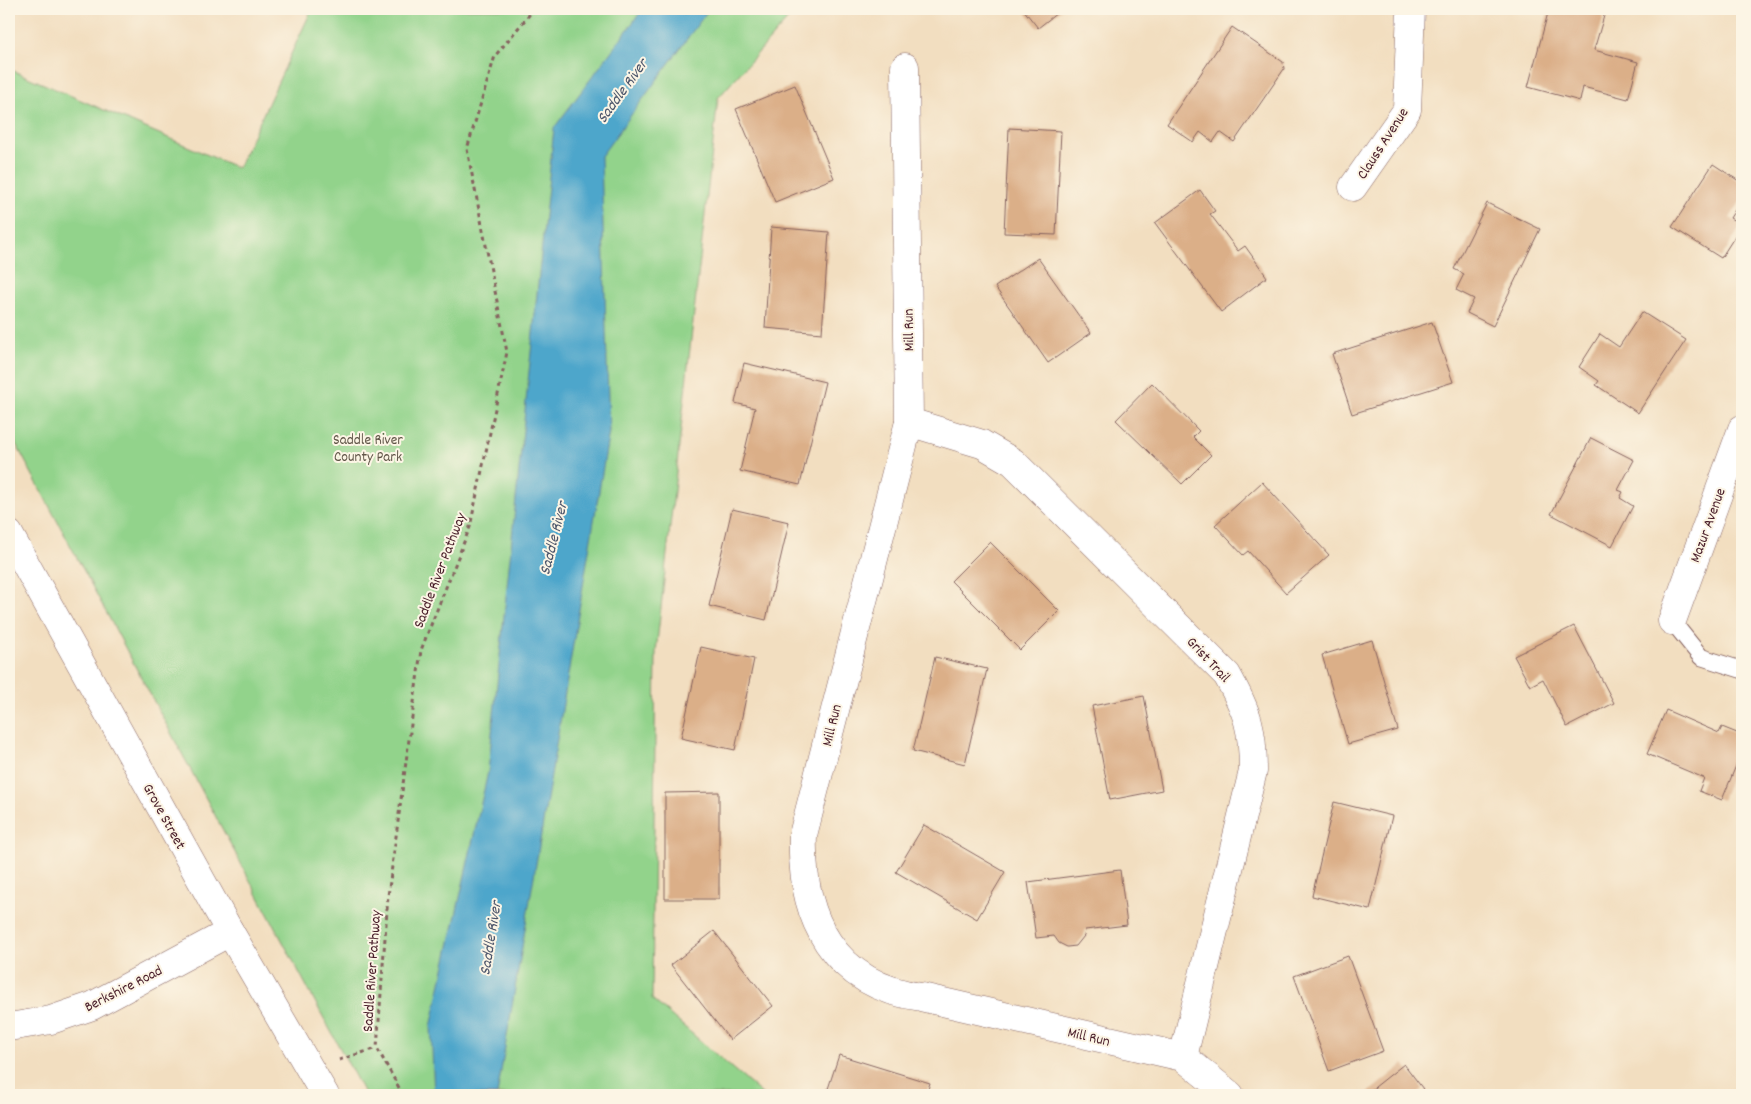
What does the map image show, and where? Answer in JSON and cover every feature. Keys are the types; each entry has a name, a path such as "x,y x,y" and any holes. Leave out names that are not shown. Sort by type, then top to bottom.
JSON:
{"street":[{"name":"Clauss Avenue","path":"1353,187 1407,110 1411,9"},
{"name":"Mill Run","path":"905,67 909,422 803,835 802,868 810,908 828,942 851,970 874,985 899,994 1183,1057 1230,1095"},
{"name":"Grist Trail","path":"909,422 982,444 1012,462 1227,675 1245,706 1253,738 1254,771 1183,1057"},
{"name":"Mazur Avenue","path":"1672,621 1742,428"},
{"name":"Grove Street","path":"9,534 230,932 325,1095"},
{"name":"Berkshire Road","path":"9,1027 51,1020 92,1006 230,932"}],"lane":[{"path":"1672,621 1701,657 1742,670"}],"path":[{"name":"Saddle River Pathway","path":"403,1095 377,1048 388,896 421,650 470,527 507,352 467,149 495,56 534,9"},
{"path":"311,1070 377,1048"}],"green space":[{"name":"Saddle River County Park","path":"312,9 797,9 718,98 656,652 652,999 763,1095 365,1095 9,431 9,69 238,168"}],"water":[{"name":"Saddle River","path":"643,9 709,9 601,156 609,432 497,1095 434,1095 431,1027 488,772 554,128"}],"building":[{"path":"1023,9 1062,9 1038,28"},
{"path":"1549,9 1606,9 1594,50 1638,62 1628,99 1583,87 1580,101 1528,87"},
{"path":"1232,27 1283,62 1284,69 1234,142 1220,132 1213,142 1200,132 1193,142 1167,124"},
{"path":"795,85 834,178 775,202 736,109"},
{"path":"1009,128 1061,131 1056,235 1004,233"},
{"path":"1713,164 1742,183 1742,199 1730,218 1742,225 1721,258 1672,227"},
{"path":"1200,190 1215,211 1210,214 1238,251 1245,246 1267,277 1221,312 1155,223"},
{"path":"1487,203 1540,229 1493,326 1467,313 1474,299 1456,290 1464,274 1454,269"},
{"path":"771,227 829,232 822,333 765,328"},
{"path":"1038,258 1091,333 1048,363 995,287"},
{"path":"1642,312 1686,340 1638,413 1596,385 1599,381 1579,367 1600,334 1619,347"},
{"path":"1432,322 1453,382 1352,414 1332,354"},
{"path":"744,363 825,382 800,485 740,471 755,408 735,403"},
{"path":"1152,383 1199,431 1193,437 1211,455 1182,484 1116,420"},
{"path":"1591,438 1634,460 1618,490 1623,492 1620,498 1633,506 1612,546 1551,514"},
{"path":"1262,482 1329,555 1286,593 1248,551 1243,555 1215,525"},
{"path":"732,509 789,522 766,620 709,606"},
{"path":"990,542 1059,611 1020,650 951,581"},
{"path":"1574,626 1614,703 1567,727 1543,679 1530,686 1514,656"},
{"path":"1372,640 1398,730 1348,744 1322,655"},
{"path":"701,647 754,659 735,750 681,738"},
{"path":"935,657 987,669 965,764 913,751"},
{"path":"1144,696 1162,790 1110,800 1092,706"},
{"path":"1666,710 1719,733 1722,727 1742,735 1742,751 1722,800 1699,791 1704,778 1647,754"},
{"path":"719,792 719,899 665,899 665,793"},
{"path":"1334,802 1392,816 1370,910 1312,896"},
{"path":"924,825 1005,872 977,919 896,872"},
{"path":"1120,870 1127,925 1085,930 1084,936 1076,946 1067,947 1059,943 1054,936 1036,938 1028,882"},
{"path":"714,931 773,1006 730,1040 671,965"},
{"path":"1348,956 1383,1051 1329,1071 1294,976"},
{"path":"839,1055 930,1083 926,1095 826,1095"},
{"path":"1404,1064 1423,1089 1418,1093 1420,1095 1365,1095"}]}
